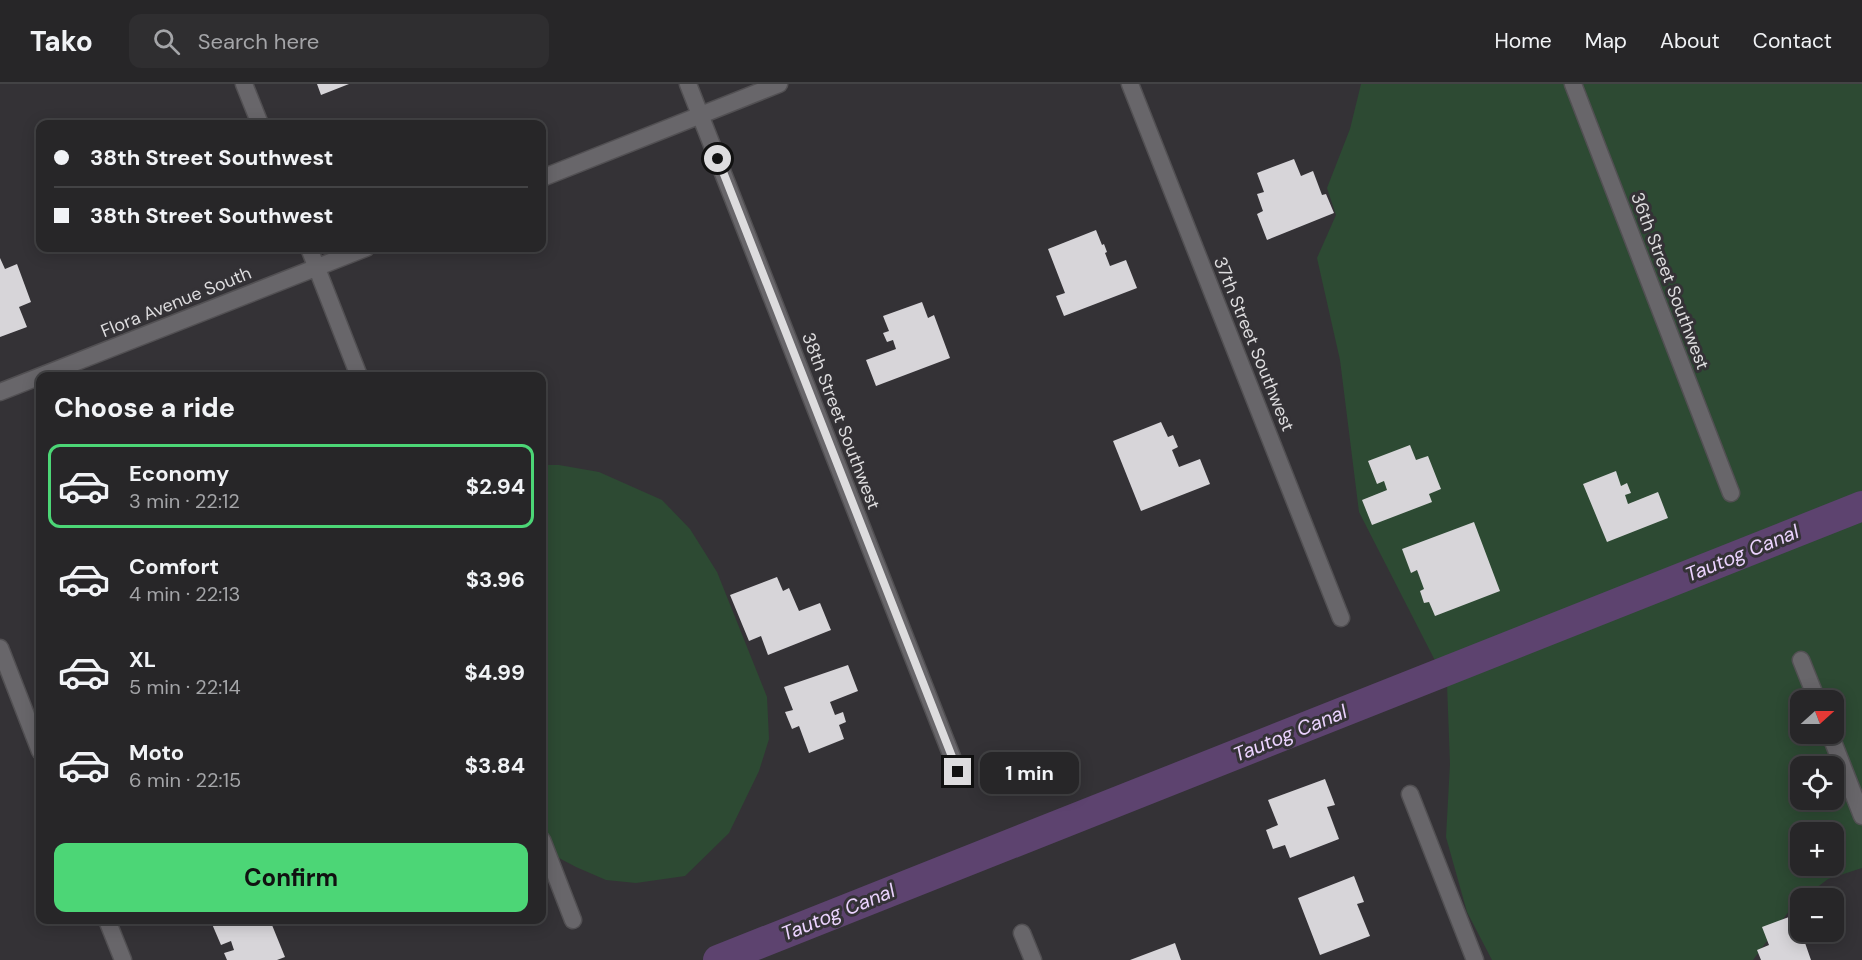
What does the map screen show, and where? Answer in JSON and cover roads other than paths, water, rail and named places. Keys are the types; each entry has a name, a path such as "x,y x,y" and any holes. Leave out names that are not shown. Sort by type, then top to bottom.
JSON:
{"street":[{"path":"244,84 258,120"},
{"name":"38th Street Southwest","path":"688,84 958,772"},
{"path":"546,176 779,84"},
{"name":"37th Street Southwest","path":"1130,84 1341,618"},
{"name":"36th Street Southwest","path":"1573,84 1731,493"},
{"path":"310,252 356,372"},
{"name":"Flora Avenue South","path":"51,372 355,252"},
{"name":"Flora Avenue South","path":"0,392 36,378"},
{"path":"0,648 36,741"},
{"path":"1801,660 1813,690"},
{"path":"1834,744 1862,816"},
{"path":"1410,794 1475,960"},
{"path":"546,850 573,920"},
{"path":"109,924 123,960"},
{"path":"1023,933 1033,960"}],"waterway":[{"name":"Tautog Canal","path":"718,960 1862,506"}]}
